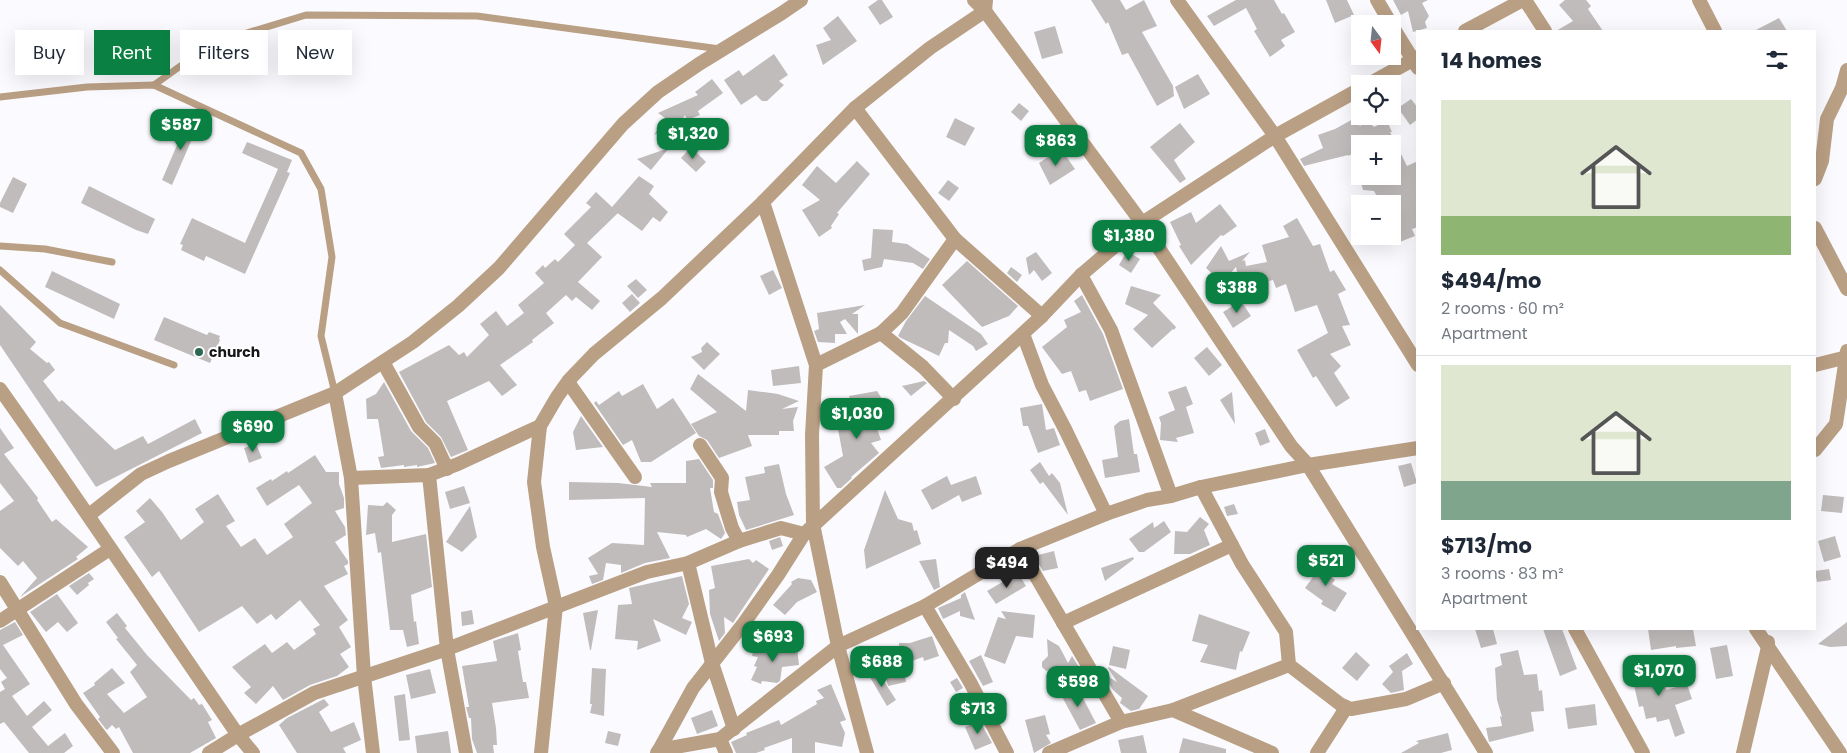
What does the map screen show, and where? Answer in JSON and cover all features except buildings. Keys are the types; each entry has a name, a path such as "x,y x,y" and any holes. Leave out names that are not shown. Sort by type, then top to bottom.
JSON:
{"street":[{"path":"89,515 142,474 334,393 420,336 458,306 499,268 623,124 658,92 801,0"},
{"path":"974,0 986,6 1142,223 1291,446 1308,466 1486,753"},
{"path":"1177,0 1275,136 1416,361"},
{"path":"1377,0 1386,15"},
{"path":"1467,30 1524,0 1544,30"},
{"path":"1699,0 1714,30"},
{"path":"541,753 556,606 543,547 534,482 540,426 556,397 594,354 662,298 763,202 855,108 986,6"},
{"path":"1387,75 1416,61 1401,38"},
{"path":"1816,176 1822,161 1826,119 1842,88 1847,70"},
{"path":"658,752 679,717 688,696 744,623 808,529 954,399 1042,316 1081,275 1142,223 1275,136 1351,94"},
{"path":"855,108 954,239 1042,316"},
{"path":"763,202 816,365 808,529 867,753"},
{"path":"1816,230 1847,289"},
{"path":"816,365 881,333 902,313 954,239"},
{"path":"1081,275 1111,330 1171,496"},
{"path":"881,333 922,367 954,399"},
{"path":"1023,334 1042,385 1106,514"},
{"path":"1816,365 1847,355 1836,424 1816,449"},
{"path":"383,362 419,427 435,443 447,469"},
{"path":"568,382 635,477"},
{"path":"0,389 89,515 110,549 238,735 253,753"},
{"path":"334,393 351,478 364,676 373,753"},
{"path":"351,478 429,476 540,426"},
{"path":"700,445 722,478 721,492 732,528 739,541"},
{"path":"658,752 720,739 838,646 925,606 1020,549 1106,514 1147,500 1201,488 1308,466 1416,448"},
{"path":"429,476 447,649 466,753"},
{"path":"1201,488 1242,564 1286,632 1289,664 1346,708 1351,709 1406,699 1444,683"},
{"path":"209,753 314,693 447,649 647,572 688,563 739,541 781,528 808,529"},
{"path":"1063,623 1232,545"},
{"path":"0,621 110,549"},
{"path":"1020,549 1121,722"},
{"path":"688,563 712,663 734,729"},
{"path":"0,582 76,704 113,753"},
{"path":"925,606 970,682 1006,753"},
{"path":"1576,630 1643,753"},
{"path":"1757,630 1840,753"},
{"path":"1743,753 1768,646 1767,630"},
{"path":"1049,753 1121,722 1173,710 1289,664"},
{"path":"1317,753 1346,708"},
{"path":"1173,710 1272,753"},
{"path":"720,739 726,753"}],"lane":[{"path":"154,85 211,44 306,15 477,16 722,50"},
{"path":"0,97 87,87 154,85 301,153 321,189 332,257 321,336 334,393"},
{"path":"0,246 45,249 112,262"},
{"path":"0,270 60,323 174,365"}],"place":[{"name":"church","path":"199,352"}]}
